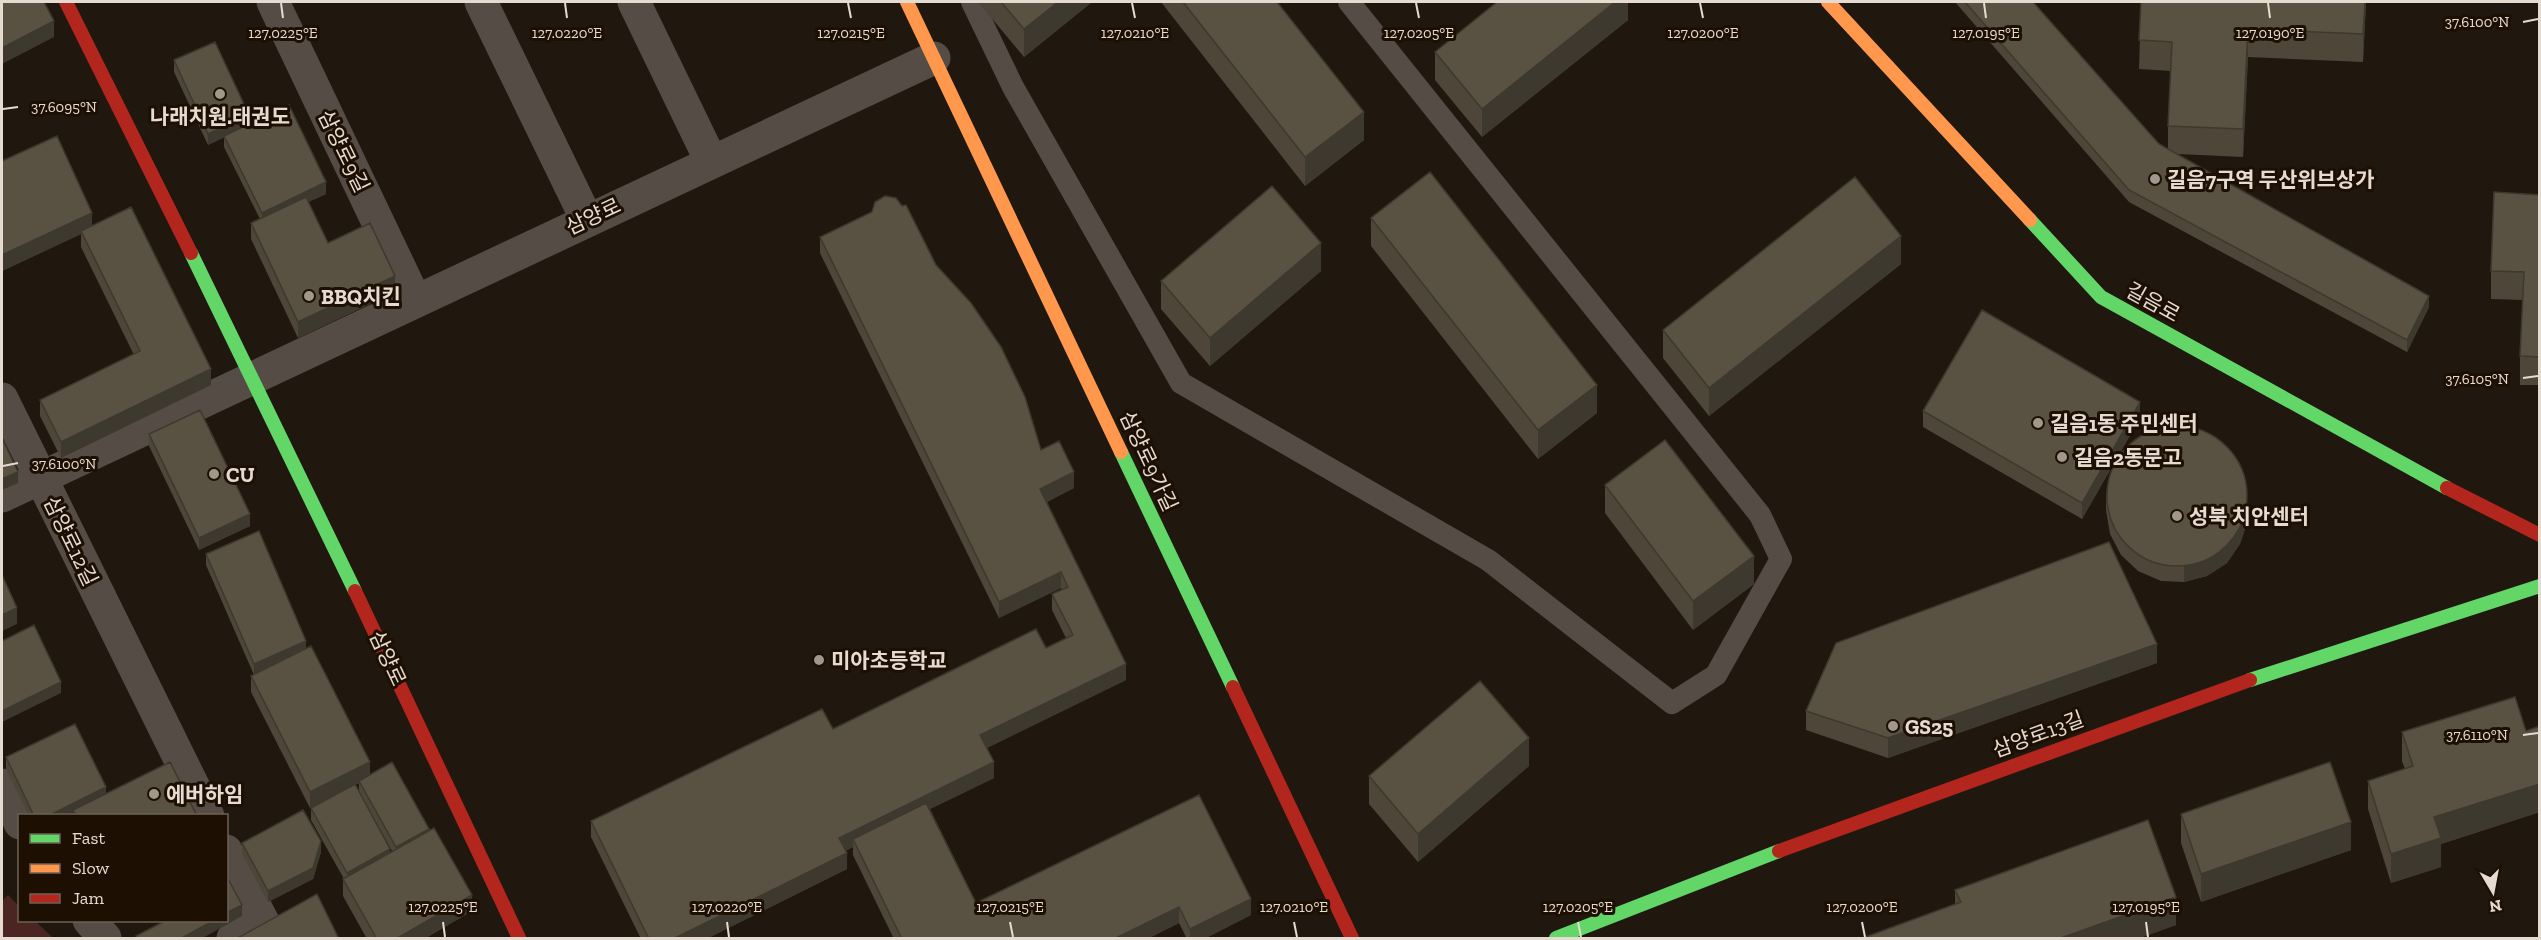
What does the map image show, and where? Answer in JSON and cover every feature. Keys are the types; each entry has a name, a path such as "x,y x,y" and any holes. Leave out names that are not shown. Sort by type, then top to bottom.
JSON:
{"street":[{"name":"삼양로","path":"66,2 254,379 519,939"},
{"name":"삼양로9길","path":"273,2 415,300"},
{"path":"481,2 587,220"},
{"path":"634,2 711,161"},
{"name":"삼양로9가길","path":"908,2 1352,939"},
{"name":"길음로","path":"1827,2 2101,297 2457,494 2540,535"},
{"name":"삼양로","path":"254,379 415,300 934,58"},
{"name":"삼양로12길","path":"207,814 40,479 254,379"},
{"path":"2,399 40,479 2,496"},
{"name":"삼양로13길","path":"1556,939 1820,835 2275,671 2540,586"},
{"path":"2,785 18,819"},
{"path":"228,855 263,922 233,939"},
{"path":"90,922 105,939"}],"lane":[{"path":"972,2 1013,87 1181,383 1488,560 1672,703 1716,675 1782,559 1760,515 1349,2"}],"shaded area":[{"path":"8,895 18,905 18,922 36,922 53,938 2,938 2,901"}],"building":[{"path":"2,2 44,2 54,21 2,48"},
{"path":"1001,2 1058,2 1024,29"},
{"path":"1183,2 1277,2 1364,112 1305,157"},
{"path":"1497,2 1615,2 1482,109 1435,52"},
{"name":"길음7구역 두산위브상가","path":"1965,2 2033,2 2159,144 2429,296 2407,340 2129,190"},
{"path":"2141,2 2365,2 2363,34 2248,29 2243,129 2168,126 2172,42 2139,40"},
{"path":"215,42 249,115 208,134 174,60"},
{"path":"289,105 326,182 262,213 224,136"},
{"path":"57,136 92,213 2,255 2,161"},
{"path":"1430,172 1597,385 1538,430 1371,218"},
{"path":"1855,177 1901,236 1709,388 1663,330"},
{"path":"1272,186 1321,243 1210,338 1161,281"},
{"path":"2494,192 2540,195 2540,357 2520,356 2524,272 2491,271"},
{"path":"885,196 896,198 902,206 906,205 936,265 971,303 1001,347 1025,397 1041,450 1059,441 1074,472 1040,489 1126,664 980,735 994,762 839,838 847,853 673,939 649,939 591,821 822,709 833,729 1036,629 1046,648 1073,635 1052,594 1068,587 1061,572 999,602 820,237 872,212 875,202"},
{"path":"306,197 328,243 370,223 395,276 298,322 251,223"},
{"path":"131,207 211,369 61,442 40,400 140,351 81,231"},
{"path":"1982,310 2140,402 2082,503 1923,411"},
{"path":"200,410 250,514 199,538 149,434"},
{"name":"성북 치안센터","path":"2177,426 2204,431 2227,446 2242,469 2247,496 2242,523 2227,546 2204,561 2177,566 2150,561 2127,546 2112,523 2107,496 2112,469 2127,446 2150,431"},
{"path":"2,438 18,472 2,479"},
{"path":"1665,440 1754,556 1693,601 1605,485"},
{"path":"259,531 306,641 254,664 206,554"},
{"path":"2109,542 2157,644 1888,738 1806,711 1836,643"},
{"path":"2,575 17,608 2,615"},
{"path":"34,625 61,682 2,711 2,641"},
{"path":"311,646 370,762 310,792 251,676"},
{"path":"1480,681 1529,738 1418,834 1369,776"},
{"path":"2515,697 2526,731 2540,726 2540,784 2434,817 2441,838 2391,854 2368,781 2413,766 2402,732"},
{"path":"75,724 106,787 52,814 33,814 6,757"},
{"name":"에버하임","path":"170,762 196,814 75,814 73,810"},
{"path":"392,762 429,829 396,847 359,781"},
{"path":"2330,762 2351,822 2201,874 2181,814"},
{"path":"355,784 390,849 347,873 311,808"},
{"path":"1199,795 1251,899 1190,929 1179,907 1114,939 902,939 853,839 926,803 976,903"},
{"path":"303,810 321,841 313,868 268,891 242,843"},
{"path":"2148,820 2176,897 2058,939 1860,939 1961,902 1955,890"},
{"path":"434,828 472,895 396,939 377,939 343,879"},
{"path":"228,879 242,905 228,912"},
{"path":"317,894 339,939 236,939"},
{"path":"163,922 211,922 180,939 139,939 136,936"}],"traffic: fast":[{"path":"2030,220 2101,297 2447,488"},
{"path":"191,253 355,591"},
{"path":"1121,452 1233,687"},
{"path":"2250,680 2540,586"},
{"path":"1556,938 1779,851"}],"traffic: slow":[{"path":"907,2 1121,452"},
{"path":"1828,2 2030,220"}],"traffic: jam":[{"path":"66,2 191,253"},
{"path":"2447,488 2540,535"},
{"path":"355,591 519,938"},
{"path":"1779,851 2250,680"},
{"path":"1233,687 1352,938"}],"place":[{"name":"나래치원.태권도","path":"220,94"},
{"name":"길음7구역 두산위브상가","path":"2155,179"},
{"name":"BBQ치킨","path":"309,296"},
{"name":"길음1동 주민센터","path":"2038,423"},
{"name":"길음2동문고","path":"2062,457"},
{"name":"CU","path":"214,474"},
{"name":"성북 치안센터","path":"2177,516"},
{"name":"미아초등학교","path":"819,660"},
{"name":"GS25","path":"1893,726"},
{"name":"에버하임","path":"154,794"}]}
